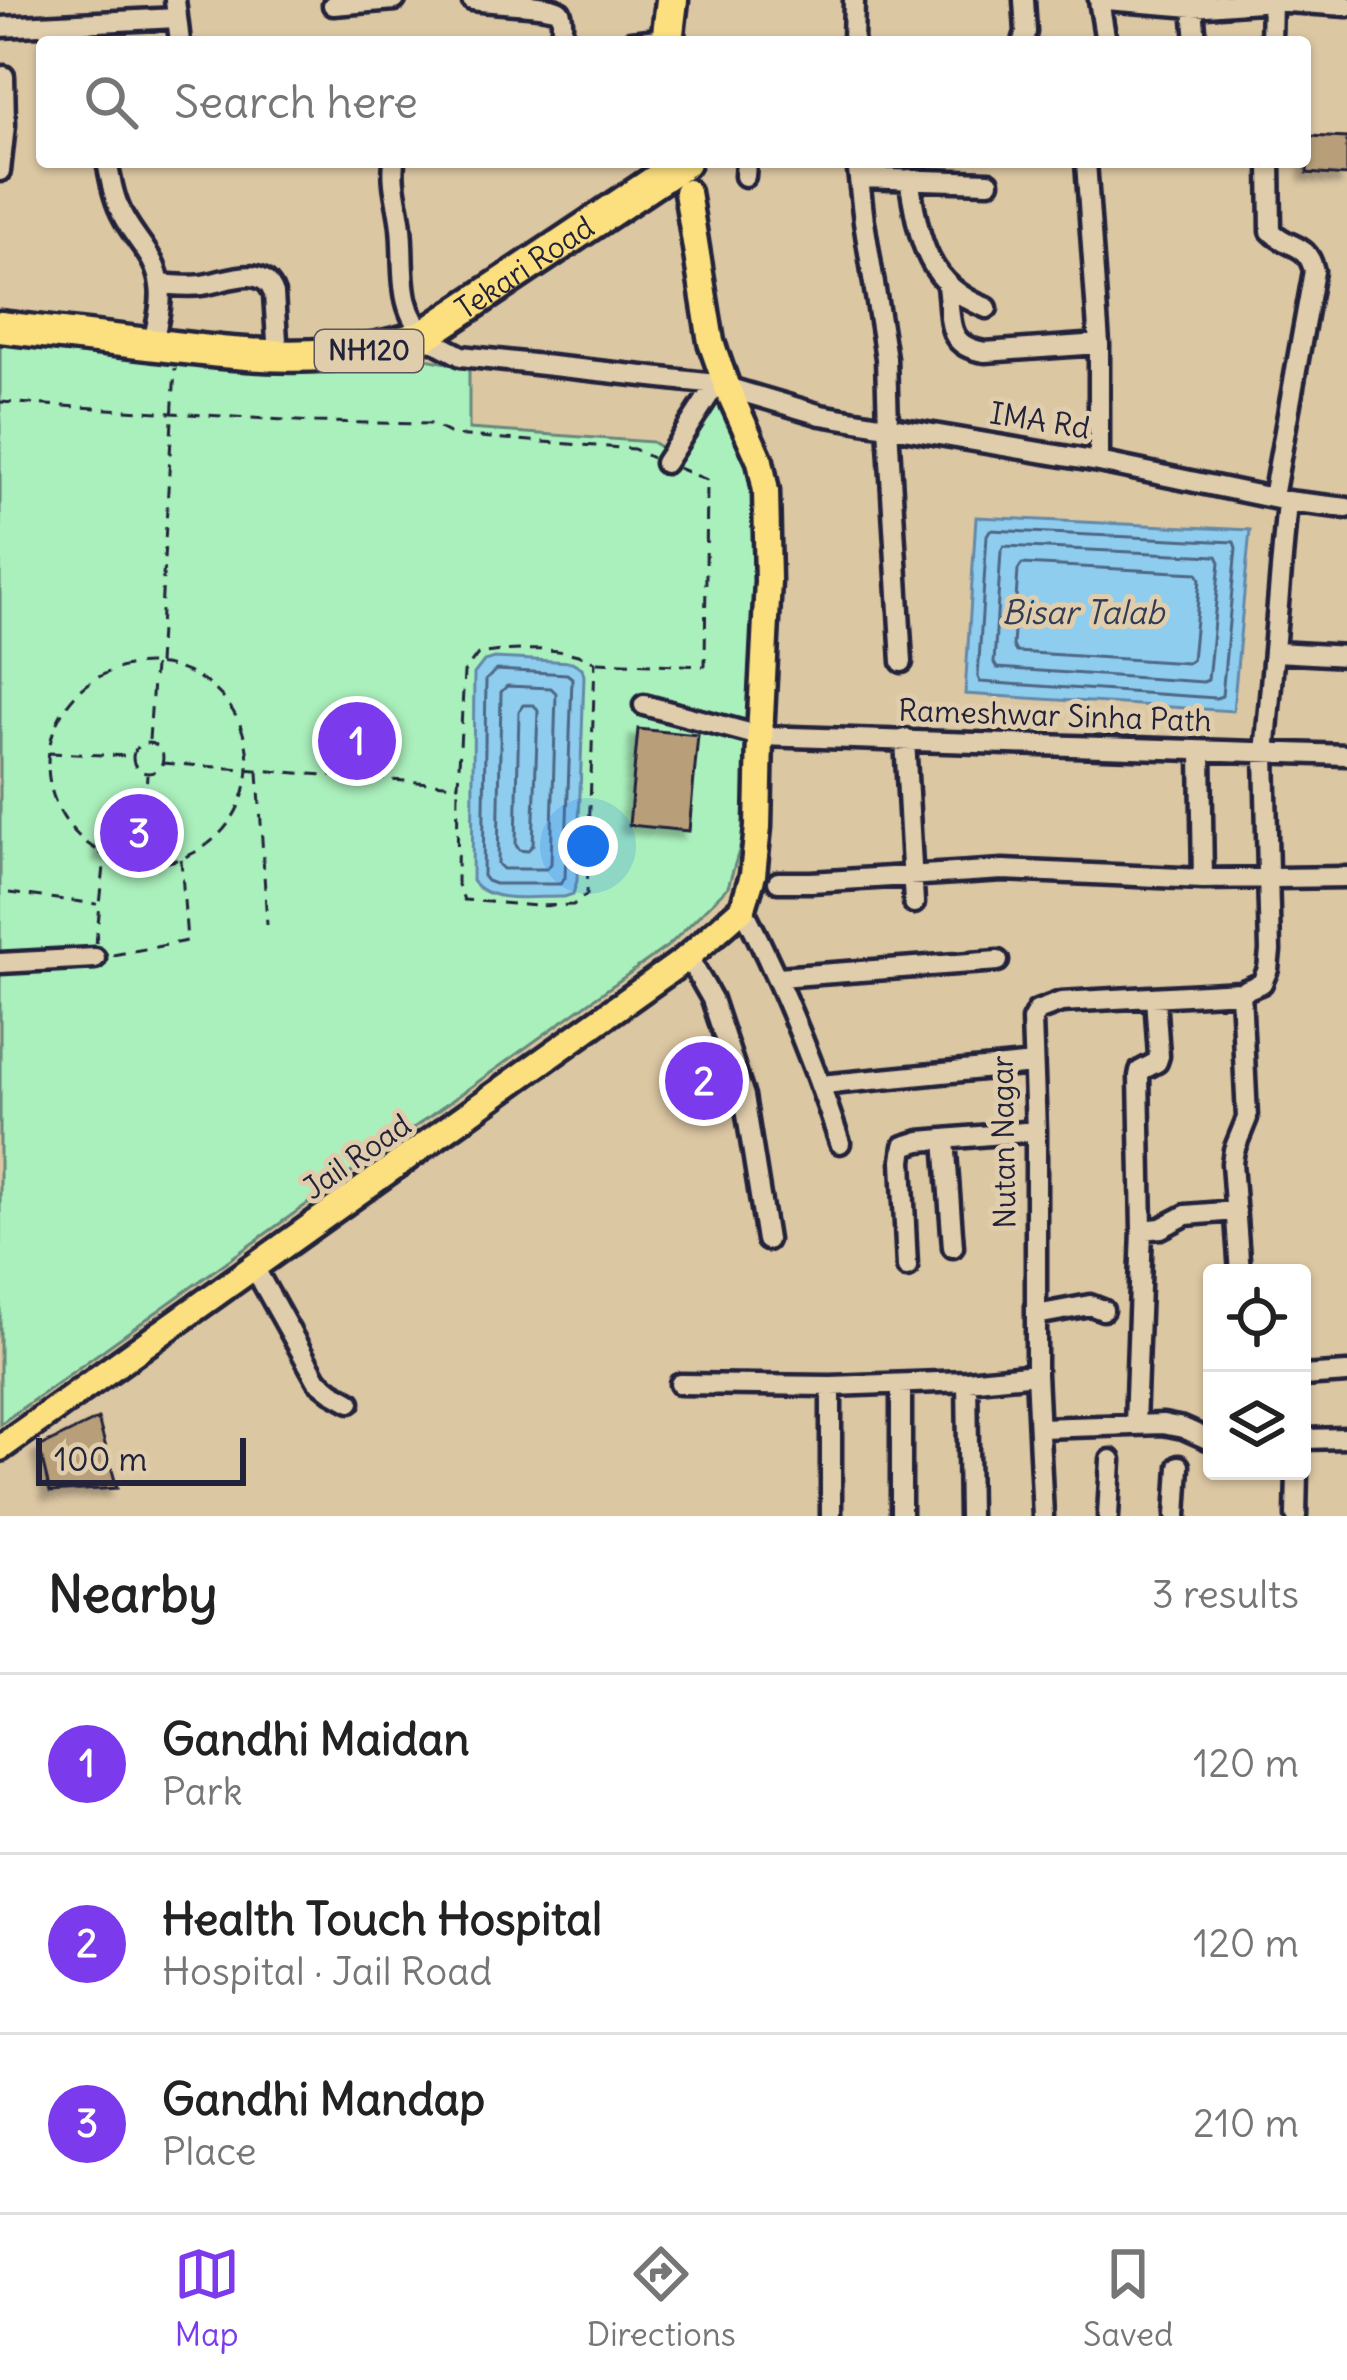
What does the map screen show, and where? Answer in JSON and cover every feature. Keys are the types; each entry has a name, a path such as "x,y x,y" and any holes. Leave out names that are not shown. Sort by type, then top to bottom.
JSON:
{"highway":[{"path":"672,36 681,1"},
{"name":"Tekari Road","path":"0,327 278,356 365,352 425,335 681,169"}],"main road":[{"path":"681,169 721,385 760,461 766,491 769,581 758,827 753,875 743,908"},
{"name":"Jail Road","path":"4,1438 254,1267 688,957 743,908"}],"street":[{"path":"333,5 395,0"},
{"path":"472,0 557,8 561,36"},
{"path":"853,36 854,0"},
{"path":"1024,0 1024,36"},
{"path":"1106,36 1103,0 1193,7 1272,1 1347,6"},
{"path":"1270,36 1272,1"},
{"path":"1193,7 1195,36"},
{"path":"0,27 176,9"},
{"path":"0,171 4,76"},
{"path":"109,168 122,215 154,262 165,346"},
{"path":"394,168 402,281 406,300 425,335"},
{"path":"1086,168 1099,344 1100,462"},
{"path":"1239,1264 1234,1150 1247,1118 1241,992 1262,983 1268,969 1265,754 1276,652 1280,499 1314,271 1304,250 1271,231 1270,168"},
{"path":"902,662 886,358 858,170 909,179 989,182"},
{"path":"909,179 922,244 933,267 947,286 987,308"},
{"path":"160,284 188,286 238,277 263,278 274,294 278,356"},
{"path":"947,286 953,330 957,342 967,350 1099,344"},
{"name":"IMA Rd","path":"425,335 461,356 721,385 821,415 1347,508"},
{"path":"665,463 721,385"},
{"path":"1276,652 1347,656"},
{"name":"Rameshwar Sinha Path","path":"644,705 760,736 1347,755"},
{"path":"905,739 914,903"},
{"path":"1202,752 1203,879"},
{"path":"778,882 1003,870 1203,879 1347,877"},
{"path":"743,908 778,977 840,1144"},
{"path":"688,957 712,999 744,1096 767,1240"},
{"path":"0,962 95,958"},
{"path":"778,977 998,961"},
{"name":"Nutan Nagar","path":"1043,1516 1036,1374 1032,1020 1037,1011 1061,1002 1241,992"},
{"path":"1136,1425 1142,1230 1138,1076 1159,1056 1155,997"},
{"path":"821,1085 1034,1064"},
{"path":"907,1267 904,1146 1036,1131"},
{"path":"945,1138 953,1247"},
{"path":"1142,1230 1161,1228 1186,1214 1236,1211"},
{"path":"254,1267 317,1380 350,1402"},
{"path":"1036,1315 1090,1305 1103,1310"},
{"path":"1311,1375 1347,1373"},
{"path":"680,1384 831,1386 1036,1374"},
{"path":"968,1381 969,1516"},
{"path":"901,1384 901,1516"},
{"path":"831,1386 831,1516"},
{"path":"1040,1428 1163,1424 1203,1437"},
{"path":"1311,1439 1347,1438"},
{"path":"1108,1516 1112,1460"},
{"path":"1176,1516 1179,1466"},
{"path":"1296,1516 1297,1480"}],"path":[{"path":"149,744 173,412 165,346"},
{"path":"0,402 315,422 431,424 453,435 634,449 707,480 706,666 595,662 581,653 503,650 478,654 464,672 457,881 464,900 573,905 587,894 595,662"},
{"path":"156,664 205,681 224,699 247,744 249,770 239,808 199,850 156,864 130,863 105,856 72,831 59,814 47,774 47,753 56,723 72,698 95,678 123,667 156,664"},
{"path":"149,744 161,750 163,763 148,773 135,765 134,756 138,748 149,744"},
{"path":"47,753 134,756"},
{"path":"163,763 458,785"},
{"path":"257,770 266,925"},
{"path":"146,802 148,773"},
{"path":"105,856 95,958 187,940 181,859"},
{"path":"9,893 98,904"}],"green space":[{"path":"0,334 176,364 341,367 410,356 469,367 469,429 652,442 669,452 695,396 726,385 759,481 748,821 728,887 669,945 0,1424"}],"water":[{"name":"Bisar Talab","path":"976,517 1250,530 1233,711 965,694"},
{"path":"484,661 572,662 582,668 577,881 573,894 564,897 502,896 472,881 474,674"}],"building":[{"path":"1311,136 1347,138 1347,176 1307,173"},
{"path":"638,729 698,735 689,831 629,825"},
{"path":"146,815 161,828 165,858 101,853 102,838 113,838 118,825"},
{"path":"723,1070 727,1088 692,1095 688,1077"},
{"path":"98,1419 117,1488 50,1492 39,1447"}],"place":[{"name":"Gandhi Maidan","path":"357,741"},
{"name":"Gandhi Mandap","path":"139,833"},
{"name":"Health Touch Hospital","path":"704,1081"}]}
